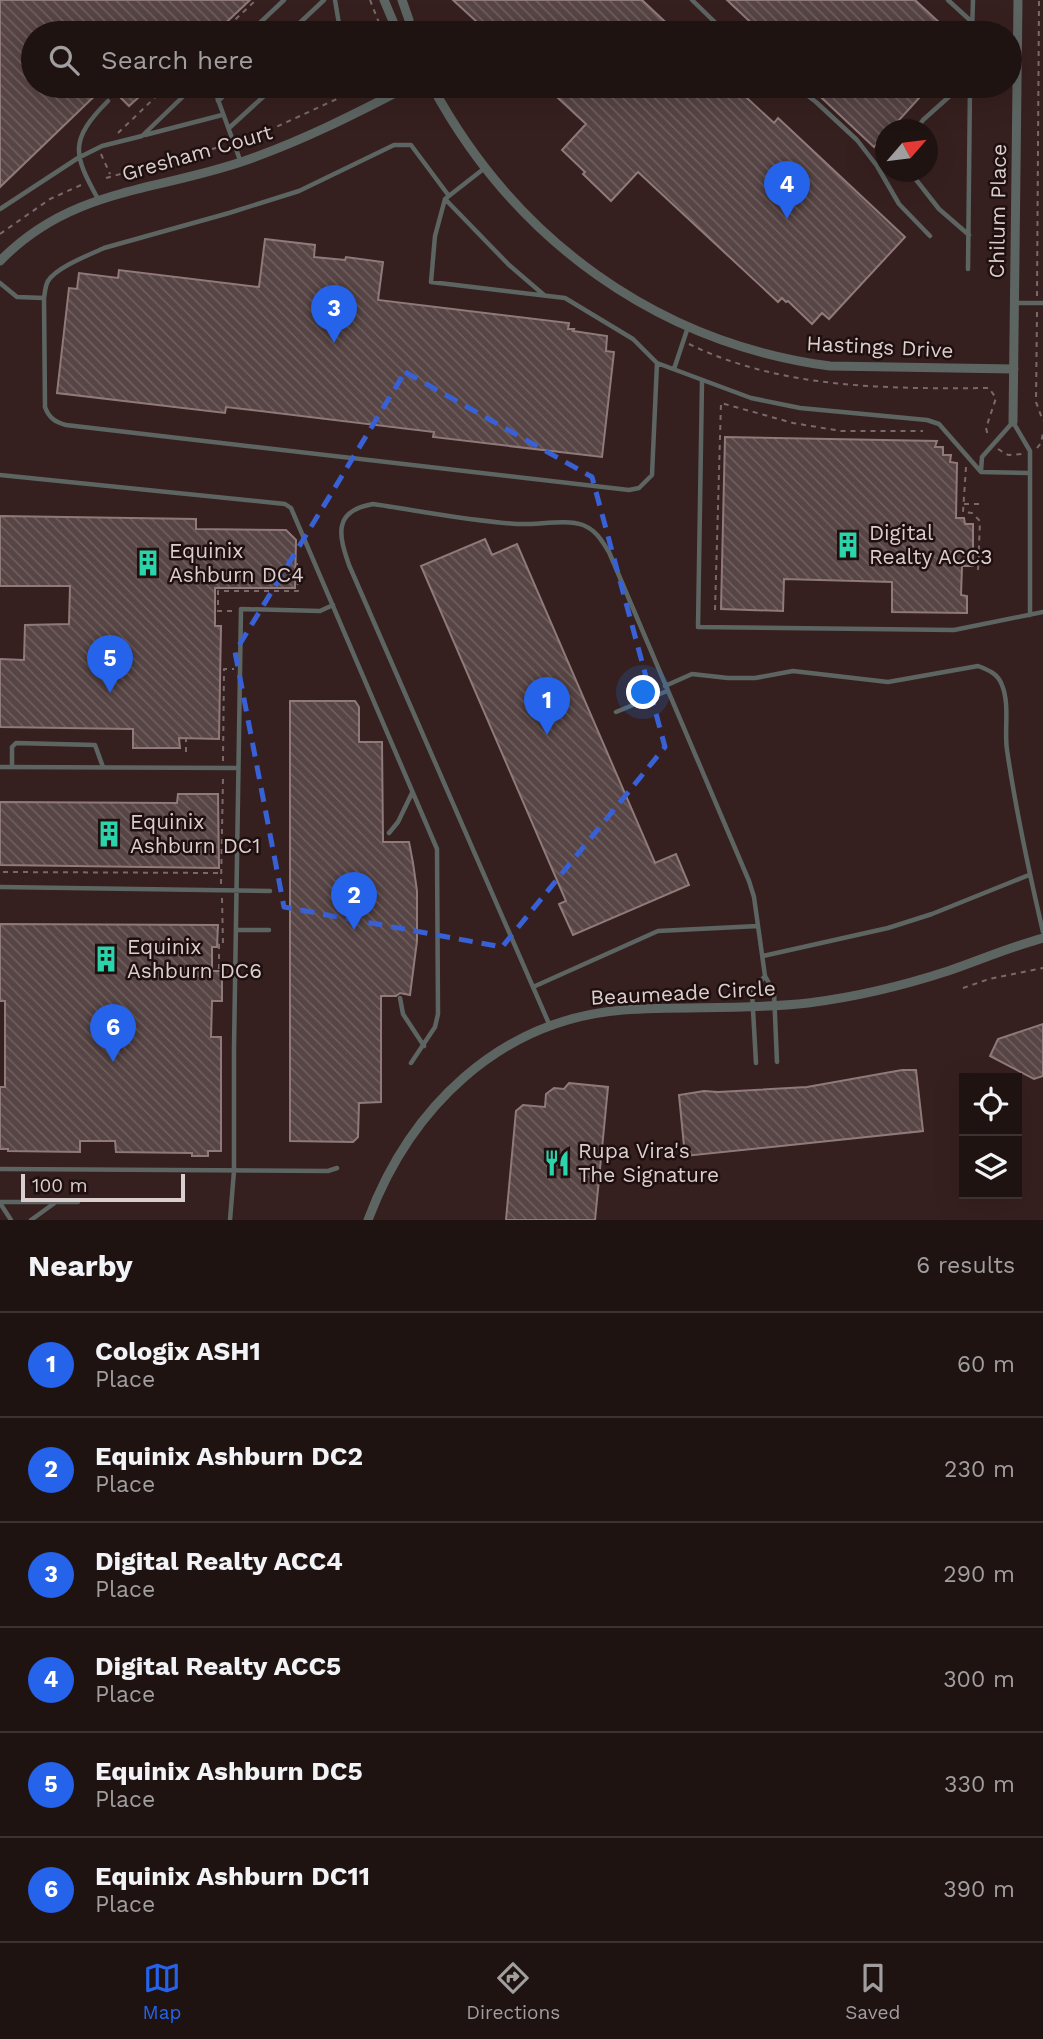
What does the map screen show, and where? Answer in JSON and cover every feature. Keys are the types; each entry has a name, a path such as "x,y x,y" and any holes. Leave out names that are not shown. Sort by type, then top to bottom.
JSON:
{"street":[{"path":"384,0 393,21"},
{"path":"402,0 409,21"},
{"name":"Chilum Place","path":"1018,0 1018,21"},
{"name":"Gresham Court","path":"0,261 43,225 98,199 241,162 330,127 386,98"},
{"name":"Hastings Drive","path":"439,98 486,167 532,220 580,265 642,304 688,327 742,347 830,366 1014,369"},
{"name":"Chilum Place","path":"1013,422 1017,98"},
{"name":"Beaumeade Circle","path":"368,1220 398,1155 445,1093 511,1044 550,1026 584,1016 623,1010 776,1006 833,999 882,990 1043,938"}],"lane":[{"path":"262,21 284,0"},
{"path":"302,21 324,0"},
{"path":"335,0 338,21"},
{"path":"692,0 714,21"},
{"path":"948,0 971,21"},
{"path":"972,21 973,0"},
{"path":"142,136 182,98"},
{"path":"217,98 241,162"},
{"path":"218,101 221,98"},
{"path":"229,128 262,98"},
{"path":"812,98 857,140 877,166 899,204 930,236"},
{"path":"924,119 948,98"},
{"path":"968,269 970,98"},
{"path":"98,199 78,158 78,144 82,133 108,101"},
{"path":"0,209 78,158 102,146 222,115"},
{"path":"545,295 509,265 447,198 411,145 394,145 299,191 103,247 58,272 47,282 44,298 45,407 55,422 629,490 639,488 653,475 657,363"},
{"path":"486,167 447,198 435,236 431,282 565,298 633,339 657,363 702,381 751,398 800,408 927,420 939,424 981,472 1030,473"},
{"path":"918,182 939,209 969,235"},
{"path":"0,283 17,297 44,298"},
{"path":"1015,303 1040,303"},
{"path":"674,369 688,327"},
{"path":"702,381 698,627 954,630 1043,612"},
{"path":"981,472 982,457 1013,422 1030,451 1030,615"},
{"path":"0,475 285,503 291,508 437,849 438,1014 435,1027 411,1063"},
{"path":"550,1026 349,565 340,539 340,528 355,510 373,504 517,524 571,522 594,531 609,552 749,881 765,976 774,992 778,1062"},
{"path":"230,1220 234,1171 241,609 320,611 333,605"},
{"path":"616,712 692,674 755,678 793,671 888,682 978,666 988,669 998,676 1005,692 1006,744 1043,932"},
{"path":"12,767 12,747 16,743 95,745 103,767"},
{"path":"0,767 239,768"},
{"path":"389,833 398,822 413,792"},
{"path":"762,956 888,928 976,898 1030,875"},
{"path":"0,887 270,891"},
{"path":"533,987 658,931 758,926"},
{"path":"236,930 270,930"},
{"path":"756,1062 752,992 765,976"},
{"path":"400,998 403,1014 424,1046"},
{"path":"0,1169 328,1171 337,1168"},
{"path":"0,1202 78,1202"},
{"path":"0,1202 11,1220"},
{"path":"31,1220 57,1202"}],"path":[{"path":"234,21 256,0"},
{"path":"370,0 378,21"},
{"path":"1039,0 1040,303 1036,402 1043,421"},
{"path":"114,136 154,98"},
{"path":"158,98 169,110"},
{"path":"250,139 339,98"},
{"path":"145,106 160,119"},
{"path":"106,178 223,146"},
{"path":"101,153 111,175"},
{"path":"0,233 50,199 81,185"},
{"path":"683,341 727,359 785,375 829,382 901,388 989,388 996,398 986,428 990,439"},
{"path":"715,610 721,403 793,423 841,431 923,431"},
{"path":"972,461 965,468 963,512 972,513 980,521 978,570"},
{"path":"963,504 980,504"},
{"path":"235,611 218,611 218,591 298,592 297,563"},
{"path":"270,610 271,591"},
{"path":"221,884 224,669 235,669"},
{"path":"186,738 186,752"},
{"path":"4,872 222,873"},
{"path":"222,897 223,944 219,944 219,969 223,969 223,979"},
{"path":"963,988 989,979 1043,968"}],"highlighted area":[{"path":"405,372 592,477 665,747 502,947 284,907 235,652"}],"shaded area":[{"path":"0,0 1043,0 1043,1220 0,1220"}],"building":[{"path":"0,0 250,0 228,21 21,21 21,98 93,98 0,187"},
{"path":"453,0 642,0 664,21 476,21"},
{"path":"727,0 915,0 938,21 749,21"},
{"path":"121,98 138,98 129,106"},
{"path":"558,98 747,98 774,123 778,118 905,237 829,319 822,313 812,324 788,301 782,298 778,302 638,172 611,201 562,150 586,124"},
{"path":"822,98 919,98 900,119 875,119 875,146"},
{"path":"265,239 315,245 314,257 345,260 346,257 383,262 378,300 569,323 568,329 574,329 573,331 607,336 606,351 614,352 602,457 433,437 434,432 226,407 225,413 57,393 69,288 77,289 79,273 118,278 119,270 259,287"},
{"name":"Digital Realty ACC3","path":"725,437 937,441 935,447 943,447 943,455 951,455 950,462 957,463 956,518 964,518 965,524 973,524 973,566 962,566 961,595 967,596 967,613 892,612 892,582 784,579 783,611 721,609"},
{"path":"0,516 196,519 196,529 286,530 296,540 295,588 215,588 215,626 221,626 219,739 179,738 180,748 133,748 133,729 0,727 0,659 24,660 25,625 69,624 70,586 0,586"},
{"path":"485,539 492,555 517,544 655,863 676,854 689,885 573,935 559,904 566,901 421,566"},
{"path":"290,701 355,701 359,707 359,742 382,742 383,842 409,842 417,891 417,941 410,995 400,993 396,996 381,996 381,1102 359,1103 358,1137 353,1142 290,1141"},
{"name":"Equinix Ashburn DC1","path":"178,794 218,794 219,868 0,865 0,802 177,803"},
{"path":"0,924 218,925 217,947 212,947 212,971 222,971 222,1001 212,1001 211,1037 221,1037 221,1151 208,1151 208,1156 192,1156 192,1153 116,1152 115,1141 80,1141 80,1152 0,1149 0,1087 5,1087 5,1001 0,1001"},
{"path":"1043,1024 1043,1076 1034,1079 990,1056 998,1039"},
{"path":"902,1070 916,1070 923,1131 685,1156 679,1095 704,1091 807,1087"},
{"path":"569,1083 608,1087 595,1220 506,1220 516,1111 523,1105 545,1107 546,1094 554,1088 564,1089"}],"place":[{"name":"Digital Realty ACC5","path":"787,219"},
{"name":"Digital Realty ACC4","path":"334,343"},
{"name":"Digital Realty ACC3","path":"848,545"},
{"name":"Equinix Ashburn DC4","path":"148,563"},
{"name":"Equinix Ashburn DC5","path":"110,693"},
{"name":"Cologix ASH1","path":"547,735"},
{"name":"Equinix Ashburn DC1","path":"109,834"},
{"name":"Equinix Ashburn DC2","path":"354,930"},
{"name":"Equinix Ashburn DC6","path":"106,959"},
{"name":"Equinix Ashburn DC11","path":"113,1062"},
{"name":"Rupa Vira's The Signature","path":"557,1163"}]}
